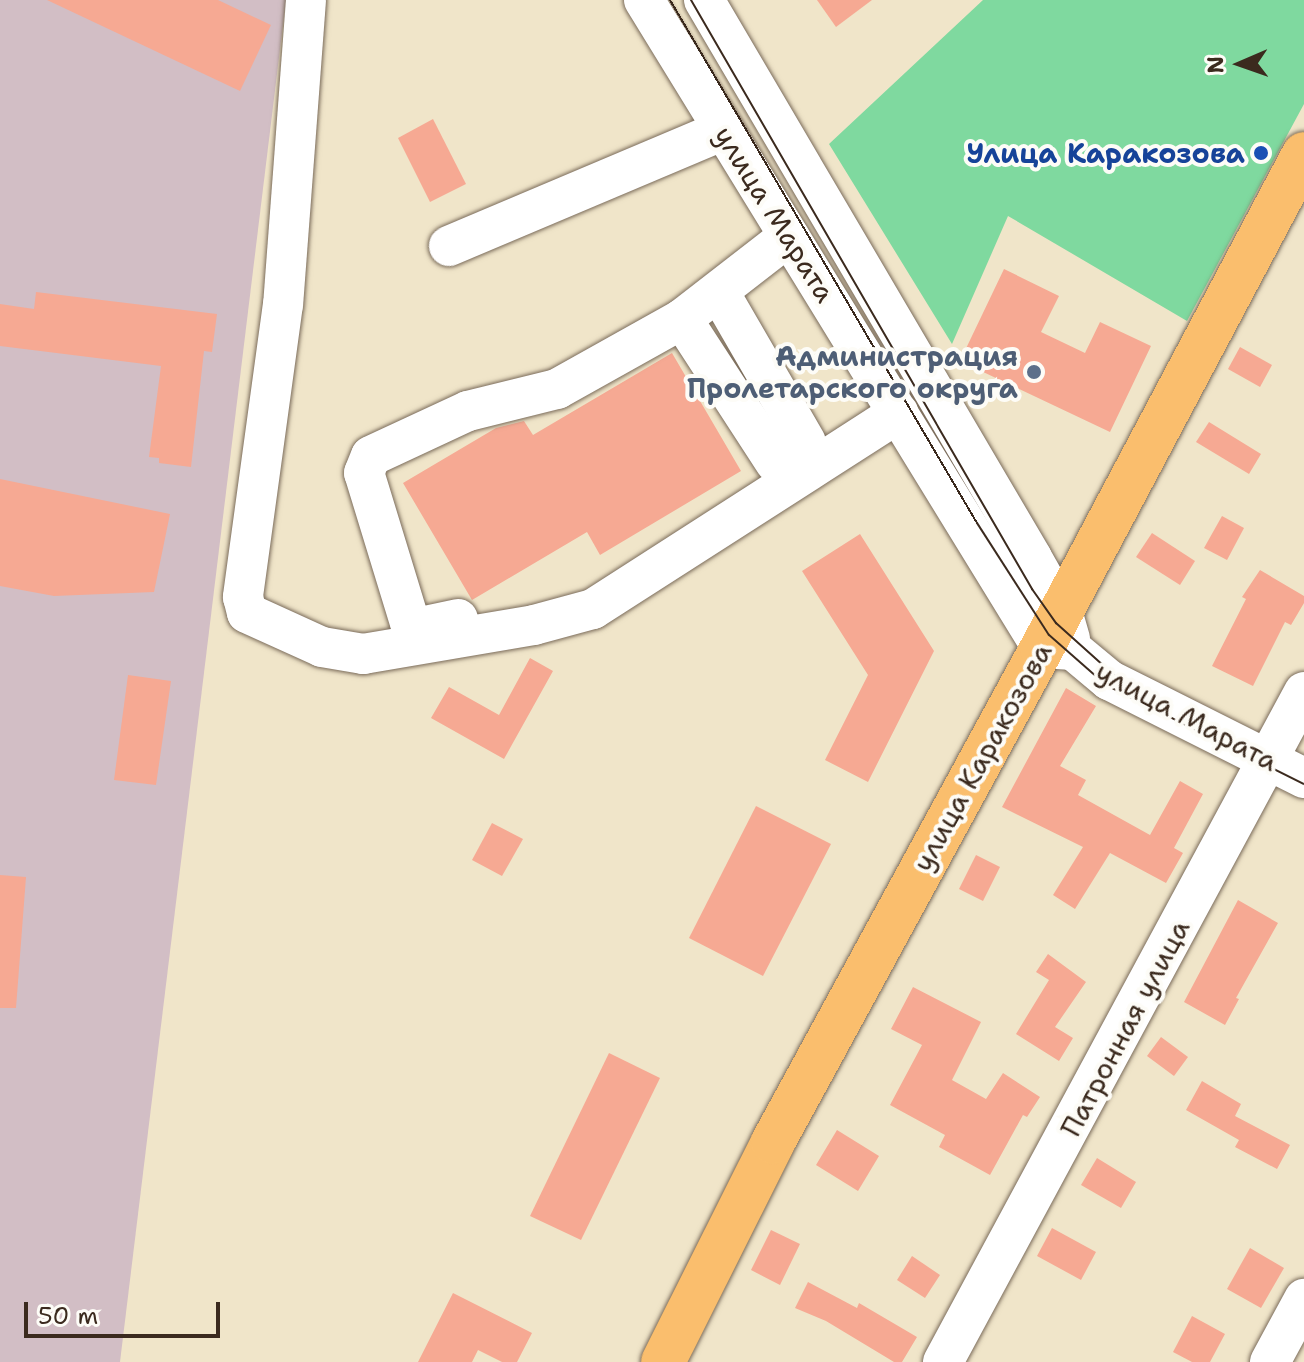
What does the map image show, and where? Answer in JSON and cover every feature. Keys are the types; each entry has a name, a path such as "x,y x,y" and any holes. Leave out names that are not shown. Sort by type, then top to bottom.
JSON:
{"main road":[{"name":"улица Каракозова","path":"663,1362 773,1142 1059,636 1304,154"}],"street":[{"path":"306,0 283,304 243,597 247,613 322,647 363,654 534,625 593,609 892,403"},
{"name":"улица Марата","path":"644,0 892,403 1059,636 1109,680 1304,778"},
{"name":"улица Марата","path":"704,0 1059,636"},
{"path":"449,246 724,130"},
{"path":"789,236 682,319 557,389 468,411 371,456 364,473 410,623 424,626 567,593 790,452 892,403"},
{"path":"719,292 790,452"},
{"path":"682,319 790,452"},
{"name":"Патронная улица","path":"943,1362 1304,692"},
{"path":"1270,1362 1304,1299"}],"shaded area":[{"path":"0,0 286,0 120,1362 0,1362"}],"green space":[{"path":"983,0 1304,0 1304,104 1187,321 1008,216 952,344 829,144"}],"building":[{"path":"47,0 218,0 271,25 240,91"},
{"path":"817,0 872,0 836,27"},
{"path":"433,119 466,184 430,202 398,138"},
{"path":"1004,269 1059,296 1041,332 1085,353 1100,322 1151,346 1110,432 960,361"},
{"path":"36,292 217,314 212,352 204,351 191,467 159,463 159,458 149,457 161,366 0,346 0,304 34,309"},
{"path":"1240,347 1272,365 1260,387 1228,369"},
{"path":"672,353 741,471 600,555 587,532 472,600 403,483 496,428 524,421 533,435"},
{"path":"1209,422 1261,454 1249,474 1196,442"},
{"path":"0,479 170,514 154,592 54,596 0,586"},
{"path":"1222,516 1244,528 1227,560 1204,548"},
{"path":"1152,533 1195,561 1180,585 1136,557"},
{"path":"860,534 934,651 868,782 825,760 868,675 802,571"},
{"path":"1260,570 1304,596 1304,603 1291,625 1285,622 1253,686 1212,666 1246,599 1242,597"},
{"path":"530,658 553,671 504,759 431,718 449,687 499,715"},
{"path":"128,675 171,681 156,785 114,780"},
{"path":"1066,688 1096,706 1060,766 1086,780 1078,795 1150,835 1180,781 1203,794 1174,848 1183,853 1166,883 1110,853 1075,909 1053,895 1083,847 1002,807"},
{"path":"756,806 831,844 763,976 689,938"},
{"path":"492,823 523,839 502,876 472,860"},
{"path":"976,855 1000,867 983,901 959,889"},
{"path":"0,875 26,877 16,1008 0,1008"},
{"path":"1238,900 1278,923 1236,998 1239,999 1225,1025 1184,1002"},
{"path":"1048,954 1086,982 1055,1027 1073,1038 1059,1061 1016,1034 1049,980 1036,972"},
{"path":"913,987 981,1022 952,1080 986,1099 1003,1073 1040,1097 1027,1117 1023,1115 990,1175 939,1147 945,1135 890,1105 922,1045 891,1029"},
{"path":"1161,1037 1188,1057 1174,1076 1147,1056"},
{"path":"609,1053 660,1078 581,1240 530,1216"},
{"path":"1202,1081 1241,1104 1235,1116 1290,1145 1277,1169 1235,1147 1239,1140 1186,1110"},
{"path":"837,1130 879,1156 858,1191 816,1165"},
{"path":"1097,1158 1136,1182 1121,1208 1081,1185"},
{"path":"1052,1228 1096,1252 1081,1280 1037,1256"},
{"path":"771,1230 800,1244 780,1285 751,1270"},
{"path":"1250,1248 1284,1268 1261,1308 1227,1289"},
{"path":"912,1256 940,1275 925,1298 897,1280"},
{"path":"808,1282 857,1308 859,1303 917,1337 902,1362 894,1362 826,1321 795,1308"},
{"path":"453,1293 532,1333 517,1362 502,1362 478,1350 472,1362 418,1362"},
{"path":"1192,1316 1225,1334 1210,1362 1192,1362 1173,1352"}],"tram line":[{"path":"670,0 977,523 1049,635 1106,685 1304,784"},
{"path":"691,0 1032,589 1056,623 1115,676"}],"place":[{"name":"Улица Каракозова","path":"1261,153"},
{"name":"Администрация Пролетарского округа","path":"1034,372"}]}
